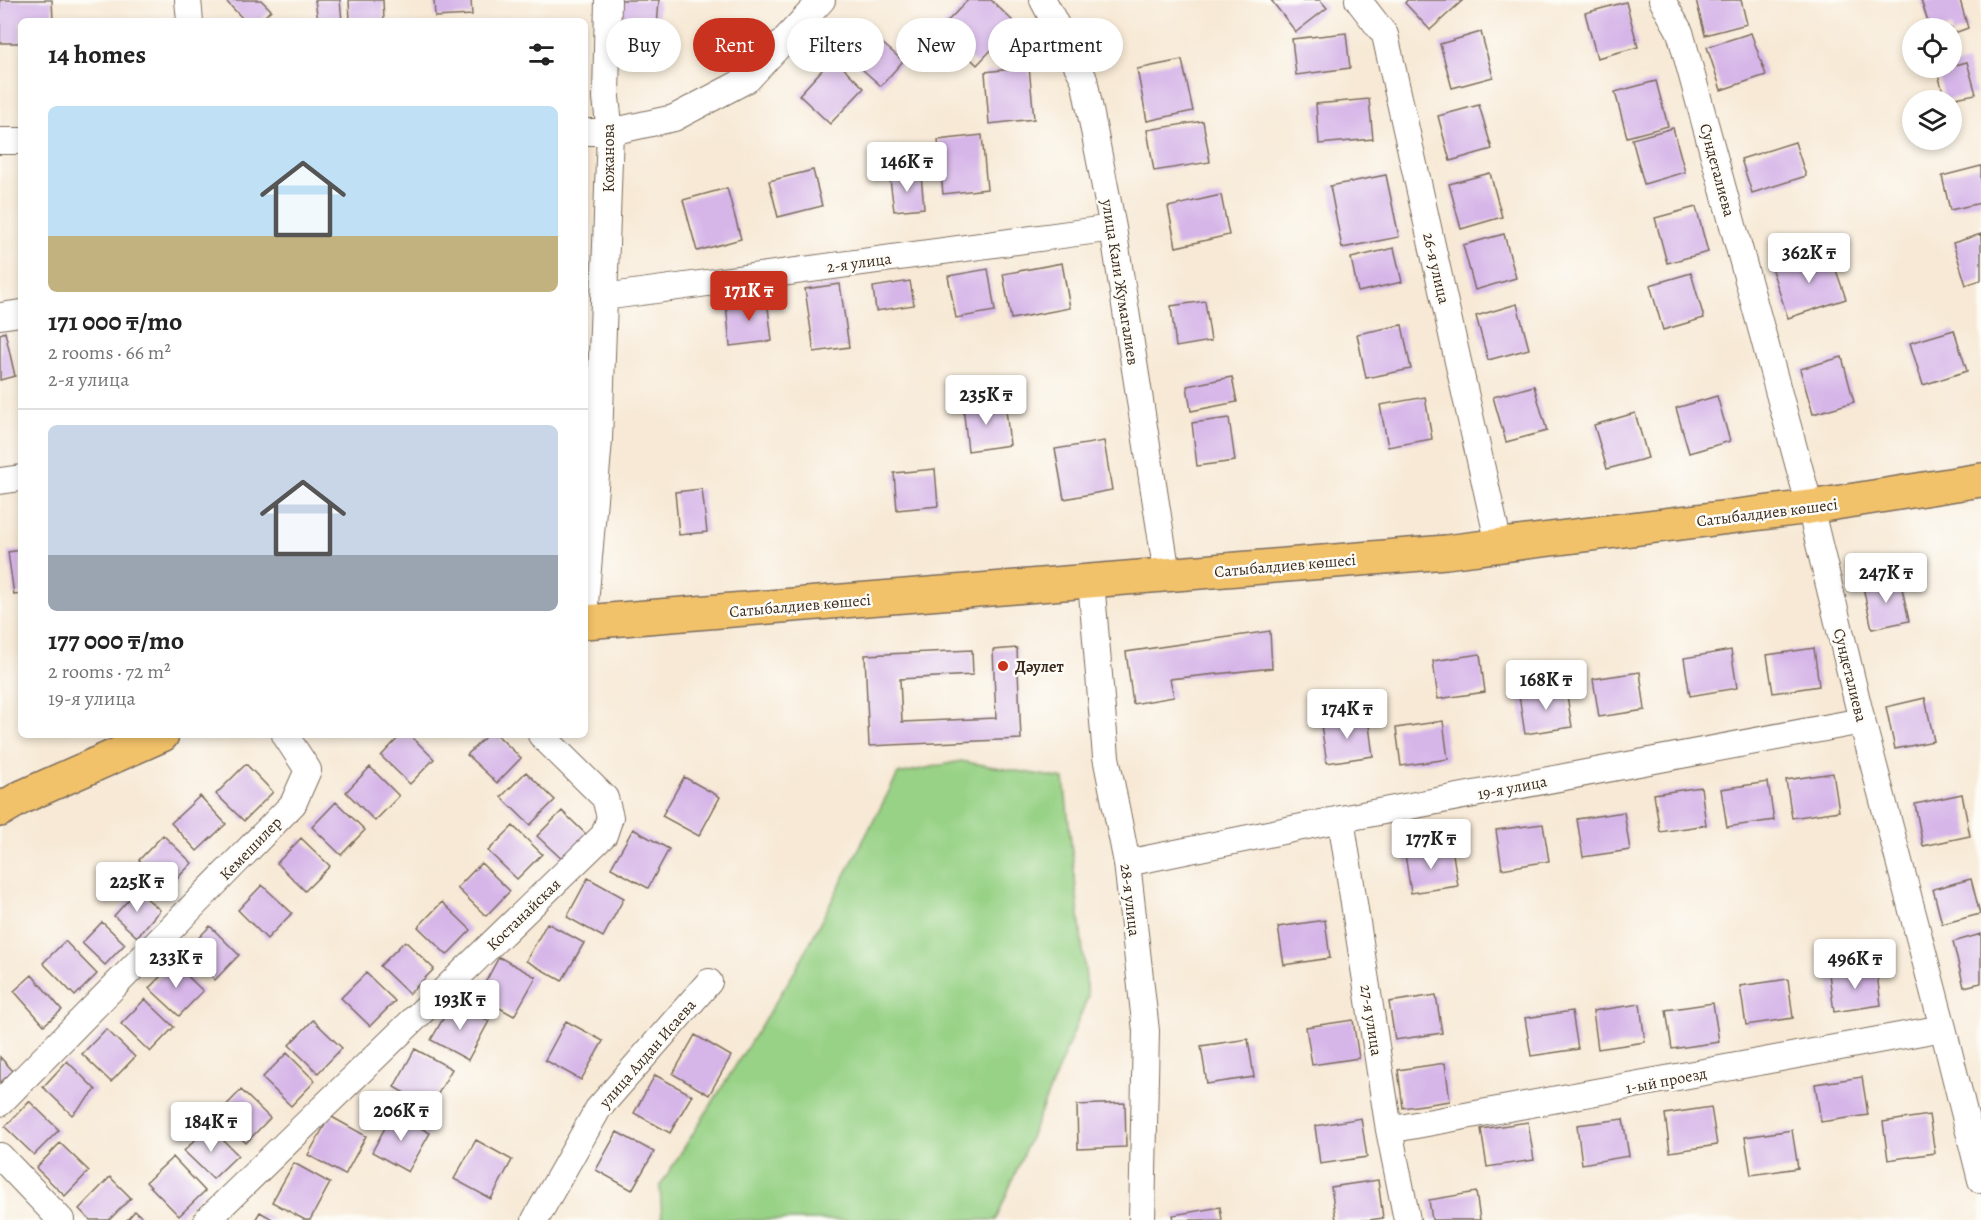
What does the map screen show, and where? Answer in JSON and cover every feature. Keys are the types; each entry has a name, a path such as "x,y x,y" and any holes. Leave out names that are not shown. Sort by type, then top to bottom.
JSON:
{"main road":[{"name":"Сатыбалдиев көшесі","path":"588,622 1446,552 1810,507 1981,480"},
{"path":"0,810 22,797 155,738"}],"street":[{"path":"188,0 190,18"},
{"name":"Кожанова","path":"588,534 592,440 604,297 597,132 606,98 608,0"},
{"path":"597,132 674,118 748,79 822,0"},
{"name":"улица Кали Жумагалиев","path":"1043,0 1084,79 1113,228 1167,574"},
{"name":"26-я улица","path":"1358,0 1385,35 1499,545"},
{"name":"Сундеталиева","path":"1662,0 1680,32 1810,507 1862,721 1981,1180"},
{"path":"0,141 18,141"},
{"name":"2-я улица","path":"604,297 1113,228"},
{"path":"0,316 18,313"},
{"path":"0,481 18,478"},
{"name":"28-я улица","path":"1091,581 1106,757 1127,863 1146,1031 1142,1220"},
{"name":"19-я улица","path":"1127,863 1341,819 1862,721"},
{"name":"Кемешилер","path":"0,1103 293,804 308,770 287,738"},
{"name":"Костанайская","path":"207,1220 604,835 610,817 605,798 545,738"},
{"name":"27-я улица","path":"1341,819 1389,1130 1407,1220"},
{"name":"улица Алдан Исаева","path":"536,1220 598,1109 710,982"},
{"name":"1-ый проезд","path":"1389,1130 1943,1028"},
{"path":"0,1156 61,1220"}],"green space":[{"path":"961,761 1064,779 1088,997 996,1220 662,1220 660,1186 795,971 898,774"}],"building":[{"path":"0,0 52,0 53,18 18,18 18,43 0,43"},
{"path":"225,0 261,0 271,10 263,18 242,18"},
{"path":"315,0 340,0 342,18 318,18"},
{"path":"349,0 383,0 384,18 350,18"},
{"path":"434,0 471,0 472,15 435,17"},
{"path":"621,0 659,0 658,18 620,18"},
{"path":"968,0 991,0 1010,18 988,18 988,53 977,65 976,18 951,18"},
{"path":"1271,0 1320,0 1327,8 1296,32"},
{"path":"1407,0 1463,0 1430,30 1405,3"},
{"path":"1696,0 1741,0 1747,24 1705,35"},
{"path":"1921,0 1960,0 1968,28 1962,30 1962,18 1927,18"},
{"path":"1626,2 1638,47 1597,58 1585,13"},
{"path":"1481,32 1493,77 1452,88 1440,44"},
{"path":"1346,33 1350,68 1296,75 1292,39"},
{"path":"1751,33 1766,75 1721,90 1707,47"},
{"path":"884,45 896,55 896,69 881,86 865,72 884,72"},
{"path":"1182,60 1193,111 1147,121 1137,69"},
{"path":"1967,62 1976,94 1962,97 1962,90 1942,90 1939,78 1962,78 1962,63"},
{"path":"820,72 847,72 864,88 830,124 799,95"},
{"path":"985,72 1029,72 1034,119 989,124"},
{"path":"1656,81 1668,126 1627,137 1615,92"},
{"path":"1369,99 1373,139 1319,144 1316,104"},
{"path":"1479,105 1492,149 1450,161 1438,116"},
{"path":"1203,121 1210,162 1154,171 1147,130"},
{"path":"1673,128 1685,172 1644,184 1632,139"},
{"path":"982,135 987,189 943,194 938,140"},
{"path":"1795,142 1806,176 1752,193 1741,159"},
{"path":"1981,166 1981,203 1950,210 1942,176"},
{"path":"813,170 822,206 778,217 769,181"},
{"path":"1490,173 1502,217 1461,229 1449,184"},
{"path":"921,175 924,208 894,211 890,179"},
{"path":"1386,175 1399,237 1342,248 1330,186"},
{"path":"727,188 741,239 697,251 683,200"},
{"path":"1221,195 1229,235 1176,247 1168,207"},
{"path":"1696,207 1708,252 1667,263 1655,218"},
{"path":"1504,234 1516,278 1475,290 1463,245"},
{"path":"1981,234 1981,280 1966,285 1953,243"},
{"path":"1394,248 1402,282 1358,292 1351,258"},
{"path":"1829,250 1846,299 1788,318 1772,270"},
{"path":"1062,263 1070,308 1011,319 1003,274"},
{"path":"988,269 995,311 956,318 948,276"},
{"path":"1691,273 1704,318 1663,330 1650,285"},
{"path":"910,281 914,305 876,311 873,287"},
{"path":"840,284 849,347 814,352 805,289"},
{"path":"767,299 772,341 730,346 726,303"},
{"path":"1205,301 1211,341 1176,347 1171,306"},
{"path":"1517,304 1529,349 1488,360 1476,316"},
{"path":"1402,325 1411,369 1366,378 1357,334"},
{"path":"1954,330 1967,371 1923,385 1910,343"},
{"path":"5,332 15,376 0,380 0,334"},
{"path":"1842,357 1854,402 1813,414 1800,369"},
{"path":"1232,377 1237,402 1191,411 1187,386"},
{"path":"1534,386 1547,431 1506,442 1493,397"},
{"path":"1717,396 1730,441 1689,453 1676,408"},
{"path":"1425,397 1432,439 1388,447 1380,405"},
{"path":"1005,401 1010,445 968,451 963,406"},
{"path":"1635,413 1648,458 1607,469 1594,425"},
{"path":"1229,418 1235,461 1197,466 1192,423"},
{"path":"1104,441 1112,490 1064,499 1055,449"},
{"path":"935,469 938,506 897,510 894,473"},
{"path":"702,489 707,532 679,535 675,492"},
{"path":"18,550 18,594 14,595 8,552"},
{"path":"1900,579 1909,621 1872,629 1863,587"},
{"path":"1270,631 1272,668 1170,679 1174,697 1133,704 1126,652"},
{"path":"1017,648 1021,739 869,746 865,655 972,650 973,675 900,679 902,722 996,718 993,650"},
{"path":"1814,648 1819,686 1773,693 1767,655"},
{"path":"1731,650 1737,688 1690,696 1684,658"},
{"path":"1480,654 1485,692 1438,699 1433,661"},
{"path":"1640,672 1645,710 1599,717 1593,679"},
{"path":"1566,689 1572,727 1525,734 1519,696"},
{"path":"1925,698 1934,741 1895,749 1886,707"},
{"path":"1368,718 1373,756 1327,763 1321,725"},
{"path":"1443,721 1448,759 1401,766 1396,728"},
{"path":"398,738 413,738 434,759 410,784 381,756"},
{"path":"484,738 500,738 521,758 497,783 467,755"},
{"path":"246,764 273,792 244,821 216,794"},
{"path":"370,767 399,796 375,821 346,792"},
{"path":"526,772 555,800 530,825 501,797"},
{"path":"1833,773 1839,811 1792,818 1786,780"},
{"path":"684,777 720,797 699,836 662,816"},
{"path":"1768,782 1774,820 1727,827 1721,789"},
{"path":"1701,787 1706,825 1660,832 1654,794"},
{"path":"1962,794 1970,836 1923,846 1915,804"},
{"path":"200,796 226,824 197,851 171,823"},
{"path":"336,802 365,830 341,855 312,827"},
{"path":"562,811 591,839 567,864 537,836"},
{"path":"1624,812 1630,850 1583,857 1577,819"},
{"path":"1543,824 1549,861 1502,869 1496,830"},
{"path":"513,826 542,854 517,879 488,851"},
{"path":"633,829 669,849 648,888 611,868"},
{"path":"163,835 192,863 168,888 139,860"},
{"path":"301,838 330,866 305,891 277,863"},
{"path":"1452,848 1458,886 1411,893 1405,854"},
{"path":"481,863 510,891 486,916 457,888"},
{"path":"588,878 624,898 603,937 567,917"},
{"path":"1971,879 1980,914 1942,924 1933,889"},
{"path":"262,885 292,913 267,939 238,910"},
{"path":"137,890 160,910 137,937 114,916"},
{"path":"442,902 471,930 447,955 418,927"},
{"path":"1325,920 1330,958 1284,965 1278,927"},
{"path":"102,922 125,944 105,965 82,943"},
{"path":"547,923 584,943 562,981 526,961"},
{"path":"210,926 239,955 215,980 186,951"},
{"path":"1981,934 1981,983 1964,987 1953,942"},
{"path":"65,941 97,974 75,996 43,963"},
{"path":"405,941 434,969 409,994 380,966"},
{"path":"499,957 536,977 514,1016 478,996"},
{"path":"174,963 203,991 179,1016 149,988"},
{"path":"1876,967 1881,1005 1834,1012 1829,974"},
{"path":"366,973 395,1001 370,1026 341,998"},
{"path":"32,975 62,1010 44,1025 14,991"},
{"path":"1788,979 1793,1018 1746,1025 1740,986"},
{"path":"1436,995 1442,1033 1395,1040 1389,1002"},
{"path":"145,999 174,1027 150,1052 121,1024"},
{"path":"453,1001 489,1021 468,1060 431,1040"},
{"path":"1713,1003 1719,1042 1672,1049 1666,1010"},
{"path":"1640,1004 1645,1042 1598,1049 1593,1011"},
{"path":"1572,1011 1578,1049 1531,1056 1525,1018"},
{"path":"313,1020 342,1048 318,1073 289,1045"},
{"path":"1353,1020 1359,1058 1312,1065 1306,1027"},
{"path":"566,1021 603,1041 581,1080 545,1060"},
{"path":"106,1029 135,1057 111,1082 82,1054"},
{"path":"695,1035 731,1056 709,1095 673,1074"},
{"path":"1248,1039 1254,1077 1207,1084 1201,1046"},
{"path":"415,1049 452,1069 430,1108 394,1087"},
{"path":"287,1053 315,1081 291,1106 262,1078"},
{"path":"0,1057 13,1071 0,1083"},
{"path":"67,1061 96,1090 72,1115 43,1087"},
{"path":"1445,1063 1450,1101 1403,1108 1398,1070"},
{"path":"655,1075 692,1095 670,1133 634,1113"},
{"path":"1862,1077 1868,1115 1821,1122 1815,1084"},
{"path":"241,1090 270,1118 246,1143 217,1115"},
{"path":"29,1101 59,1130 34,1155 5,1127"},
{"path":"1125,1103 1126,1147 1078,1149 1077,1105"},
{"path":"1711,1107 1717,1145 1670,1152 1665,1114"},
{"path":"393,1113 430,1133 408,1172 372,1152"},
{"path":"1929,1115 1935,1153 1888,1160 1883,1122"},
{"path":"330,1116 366,1136 345,1175 308,1155"},
{"path":"1361,1118 1367,1157 1320,1164 1315,1126"},
{"path":"1623,1119 1629,1156 1582,1164 1577,1125"},
{"path":"1528,1122 1534,1160 1487,1167 1481,1129"},
{"path":"209,1126 238,1155 213,1179 184,1151"},
{"path":"1792,1130 1798,1168 1751,1175 1745,1137"},
{"path":"617,1132 654,1152 632,1190 596,1170"},
{"path":"476,1140 512,1160 491,1199 454,1179"},
{"path":"60,1143 89,1171 65,1196 36,1168"},
{"path":"173,1157 205,1191 179,1216 146,1182"},
{"path":"294,1163 330,1183 310,1220 305,1220 272,1202"},
{"path":"110,1177 131,1198 109,1220 90,1220 79,1209"},
{"path":"1378,1180 1383,1218 1336,1220 1331,1187"},
{"path":"1476,1192 1480,1220 1432,1220 1429,1200"},
{"path":"1220,1207 1222,1220 1174,1220 1173,1215"},
{"path":"135,1211 145,1220 127,1220"},
{"path":"260,1212 274,1220 255,1220"}],"place":[{"name":"Дәулет","path":"1003,666"}]}
